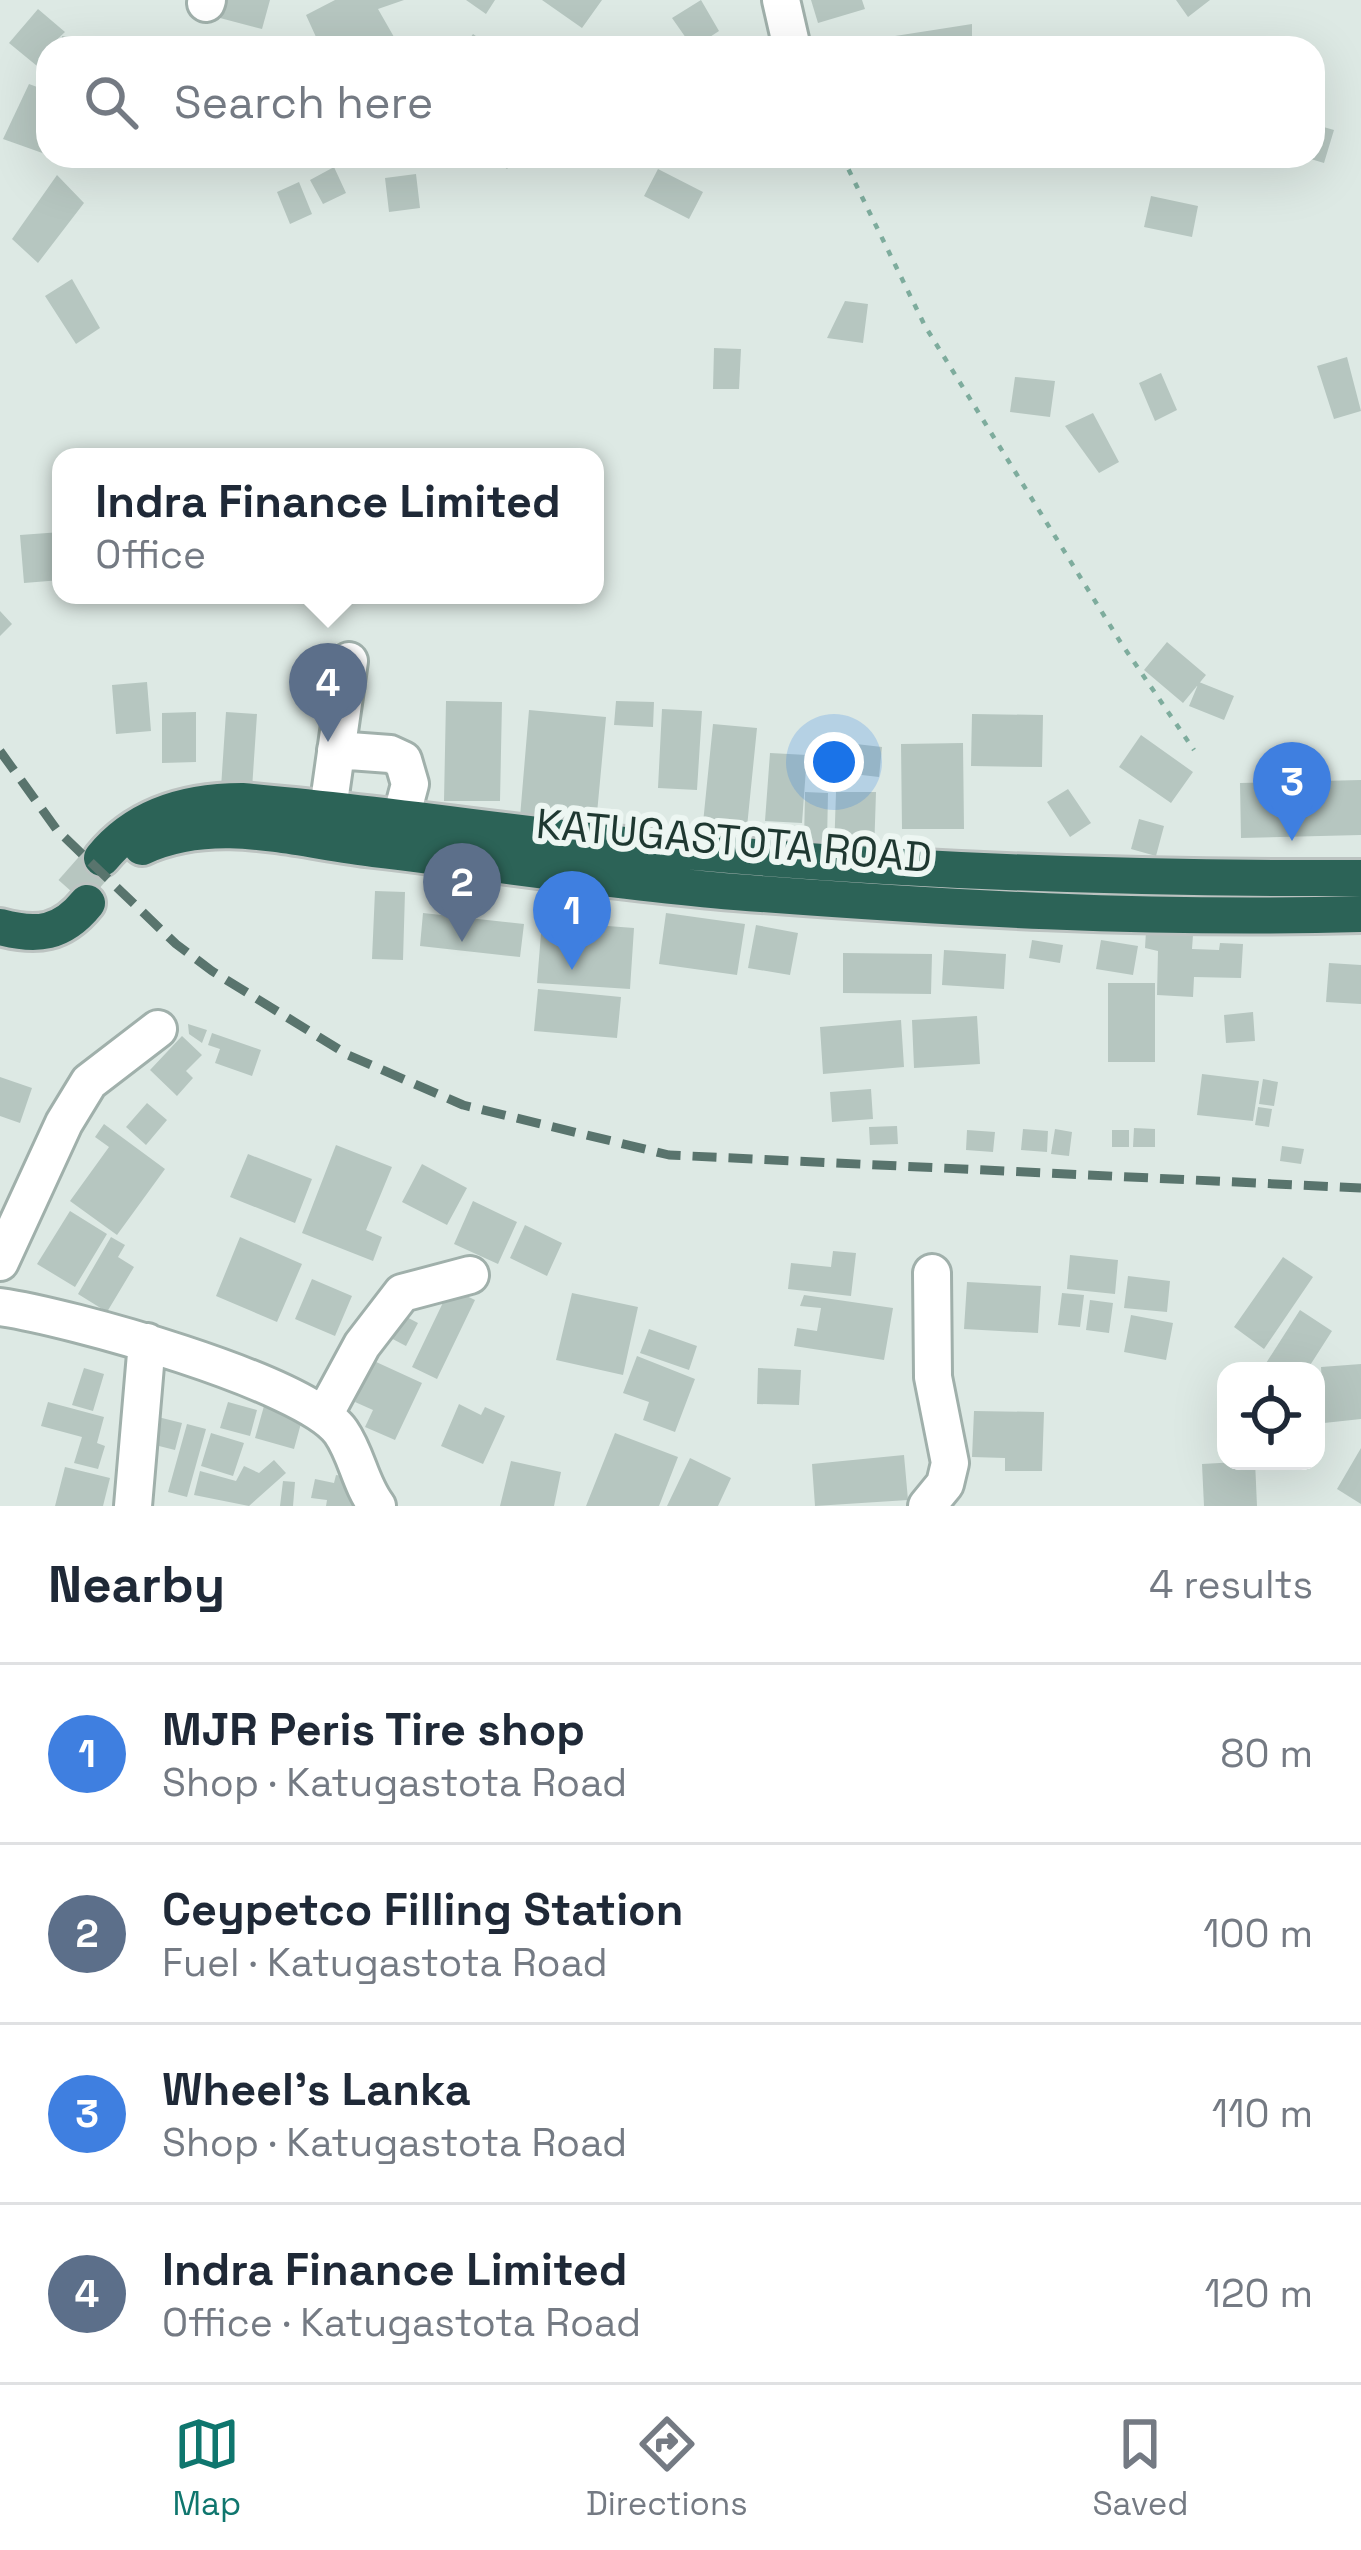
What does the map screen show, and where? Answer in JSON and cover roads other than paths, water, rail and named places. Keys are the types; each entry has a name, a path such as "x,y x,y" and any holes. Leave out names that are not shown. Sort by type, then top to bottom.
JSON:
{"highway":[{"name":"KATUGASTOTA ROAD","path":"1361,878 1159,879 700,853 242,801 189,805 137,826 108,864 162,838 241,829 317,843 730,891 1063,911 1361,914"},
{"path":"0,907 25,915 45,914 79,898 75,918 48,932 37,935 0,927"}],"street":[{"path":"782,0 790,36"},
{"path":"328,808 349,661"},
{"path":"336,750 390,754 403,760 410,784 401,818"},
{"path":"0,1262 64,1123 89,1082 158,1029"},
{"path":"927,1506 945,1484 950,1463 934,1377 932,1273"},
{"path":"324,1415 362,1345 402,1293 470,1275"},
{"path":"0,1307 37,1312 147,1342 314,1406 341,1432 377,1506"},
{"path":"133,1506 147,1342"}],"tunnel":[{"path":"72,892 102,858"}],"railway":[{"path":"0,751 57,830 176,944 348,1055 463,1105 669,1155 1361,1188"}],"place":[{"name":"Indra Finance Limited","path":"328,742"},
{"name":"Wheel's Lanka","path":"1292,841"},
{"name":"Ceypetco Filling Station","path":"462,942"},
{"name":"MJR Peris Tire shop","path":"572,970"}]}
